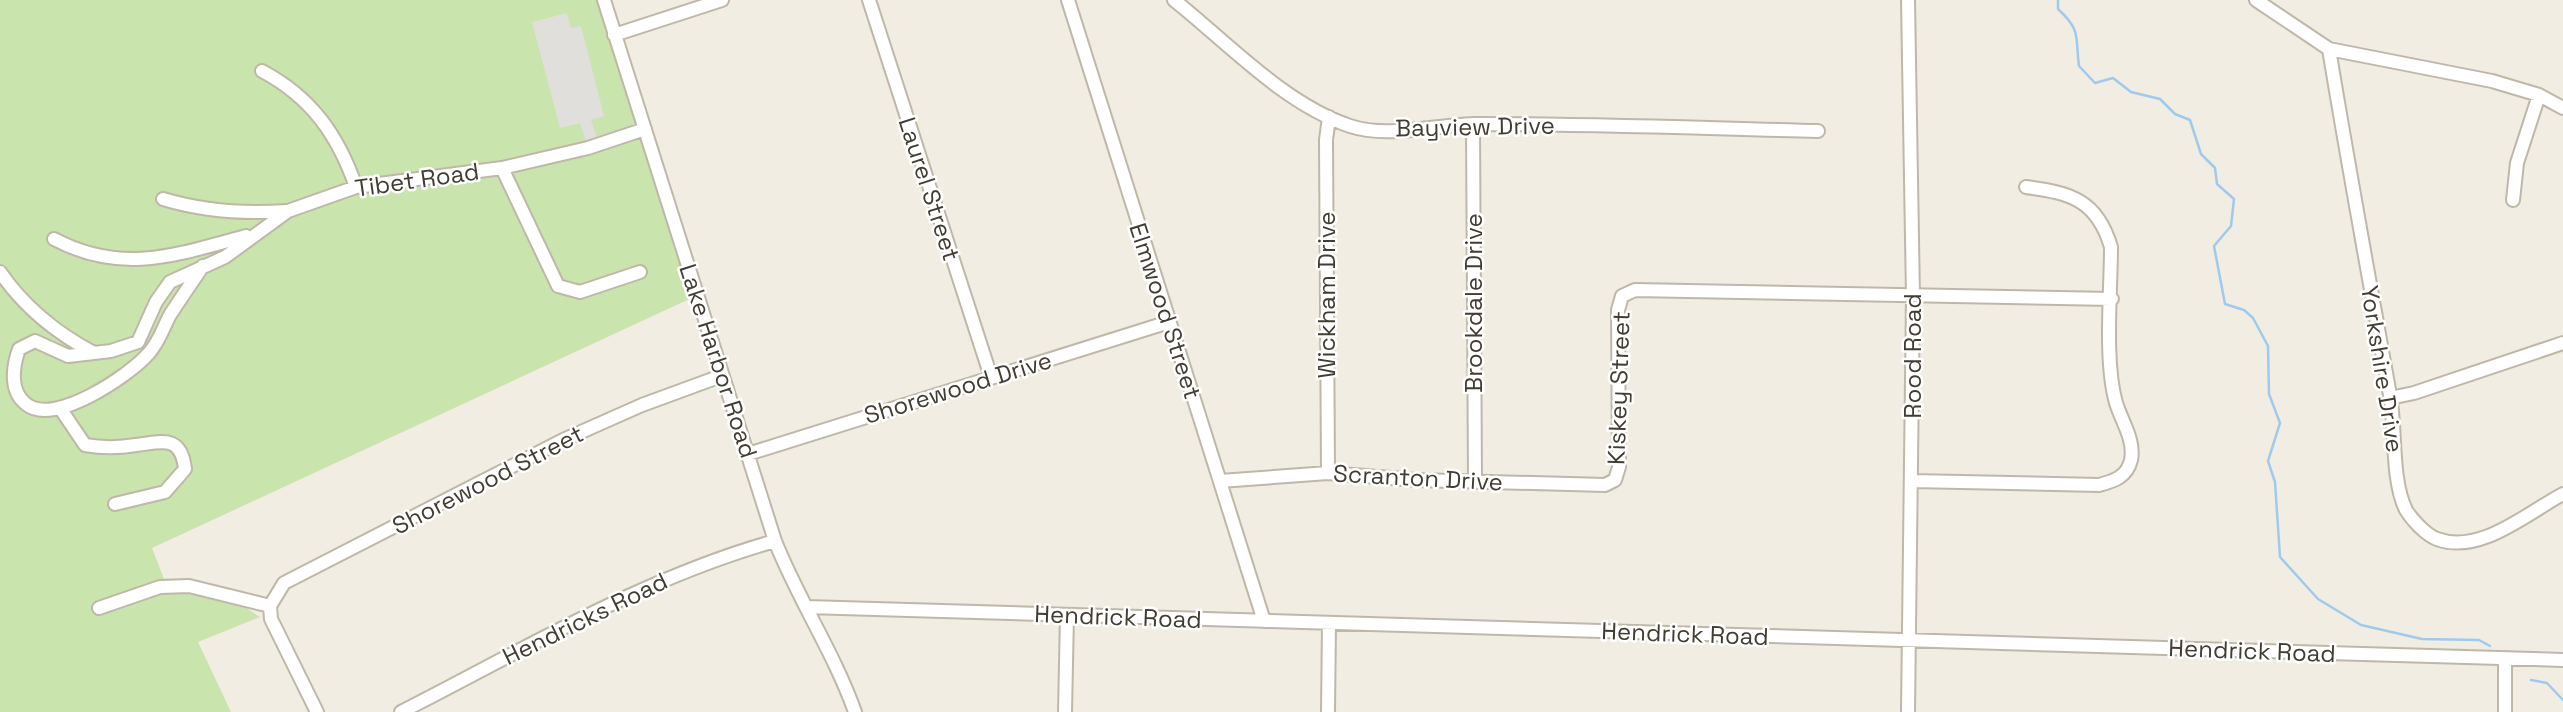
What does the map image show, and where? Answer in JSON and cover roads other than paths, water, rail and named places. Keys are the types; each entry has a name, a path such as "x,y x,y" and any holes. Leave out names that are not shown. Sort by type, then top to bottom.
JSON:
{"street":[{"name":"Lake Harbor Road","path":"604,0 775,541 792,584 807,607 855,712"},
{"path":"614,35 722,0"},
{"name":"Laurel Street","path":"869,0 991,377"},
{"name":"Elmwood Street","path":"1068,0 1264,621"},
{"name":"Bayview Drive","path":"1174,0 1265,76 1329,117 1353,127 1382,130 1473,124 1818,131"},
{"name":"Rood Road","path":"1908,0 1913,297 1908,712"},
{"path":"2256,0 2329,49 2445,71 2539,95 2563,108"},
{"name":"Yorkshire Drive","path":"2329,49 2364,262 2390,398 2400,491 2406,510 2435,538 2461,543 2498,532 2563,494"},
{"path":"262,71 285,83 313,107 337,141 356,187"},
{"path":"2513,200 2517,163 2539,95"},
{"name":"Wickham Drive","path":"1328,473 1329,117"},
{"name":"Brookdale Drive","path":"1473,124 1475,481"},
{"name":"Tibet Road","path":"203,265 148,355 100,391 60,408 29,407 19,399 12,370 19,349 35,341 68,356 94,353 138,342 156,302 170,282 203,265 225,257 251,234 288,211 356,187 502,168 593,146 645,129"},
{"path":"502,168 558,286 580,292 640,272"},
{"path":"1912,481 2099,485 2116,480 2126,472 2132,446 2111,382 2110,247 2105,226 2088,205 2070,196 2061,192 2026,187"},
{"path":"163,199 185,206 223,210 288,211"},
{"path":"54,239 75,250 100,257 155,260 251,234"},
{"path":"0,272 15,294 44,320 66,338 94,353"},
{"name":"Kiskey Street","path":"1615,480 1619,467 1618,310 1622,296 1635,290 1913,297"},
{"path":"1913,297 2112,299"},
{"name":"Shorewood Drive","path":"748,454 1169,322"},
{"path":"2390,398 2414,393 2563,343"},
{"name":"Shorewood Street","path":"270,606 284,583 551,446 642,405 721,376"},
{"path":"60,408 85,445 102,448 157,440 174,444 184,454 185,469 165,492 115,504"},
{"name":"Scranton Drive","path":"1220,481 1328,473 1605,485 1615,480"},
{"name":"Hendricks Road","path":"401,712 619,600 699,564 775,541"},
{"path":"99,608 160,587 189,586 270,606 271,619 317,712"},
{"name":"Hendrick Road","path":"807,607 2563,660"},
{"path":"1065,712 1067,615"},
{"path":"1328,712 1329,623"},
{"path":"2505,659 2505,712"}],"waterway":[{"path":"2058,0 2058,9 2071,23 2076,35 2079,66 2095,83 2113,78 2131,92 2160,99 2175,114 2190,120 2201,154 2215,168 2217,184 2234,199 2231,226 2214,246 2225,304 2244,310 2253,318 2268,346 2269,394 2280,423 2268,461 2275,482 2280,557 2318,599 2361,625 2422,639 2479,640 2490,646"},
{"path":"2531,680 2547,683 2563,700"}]}
